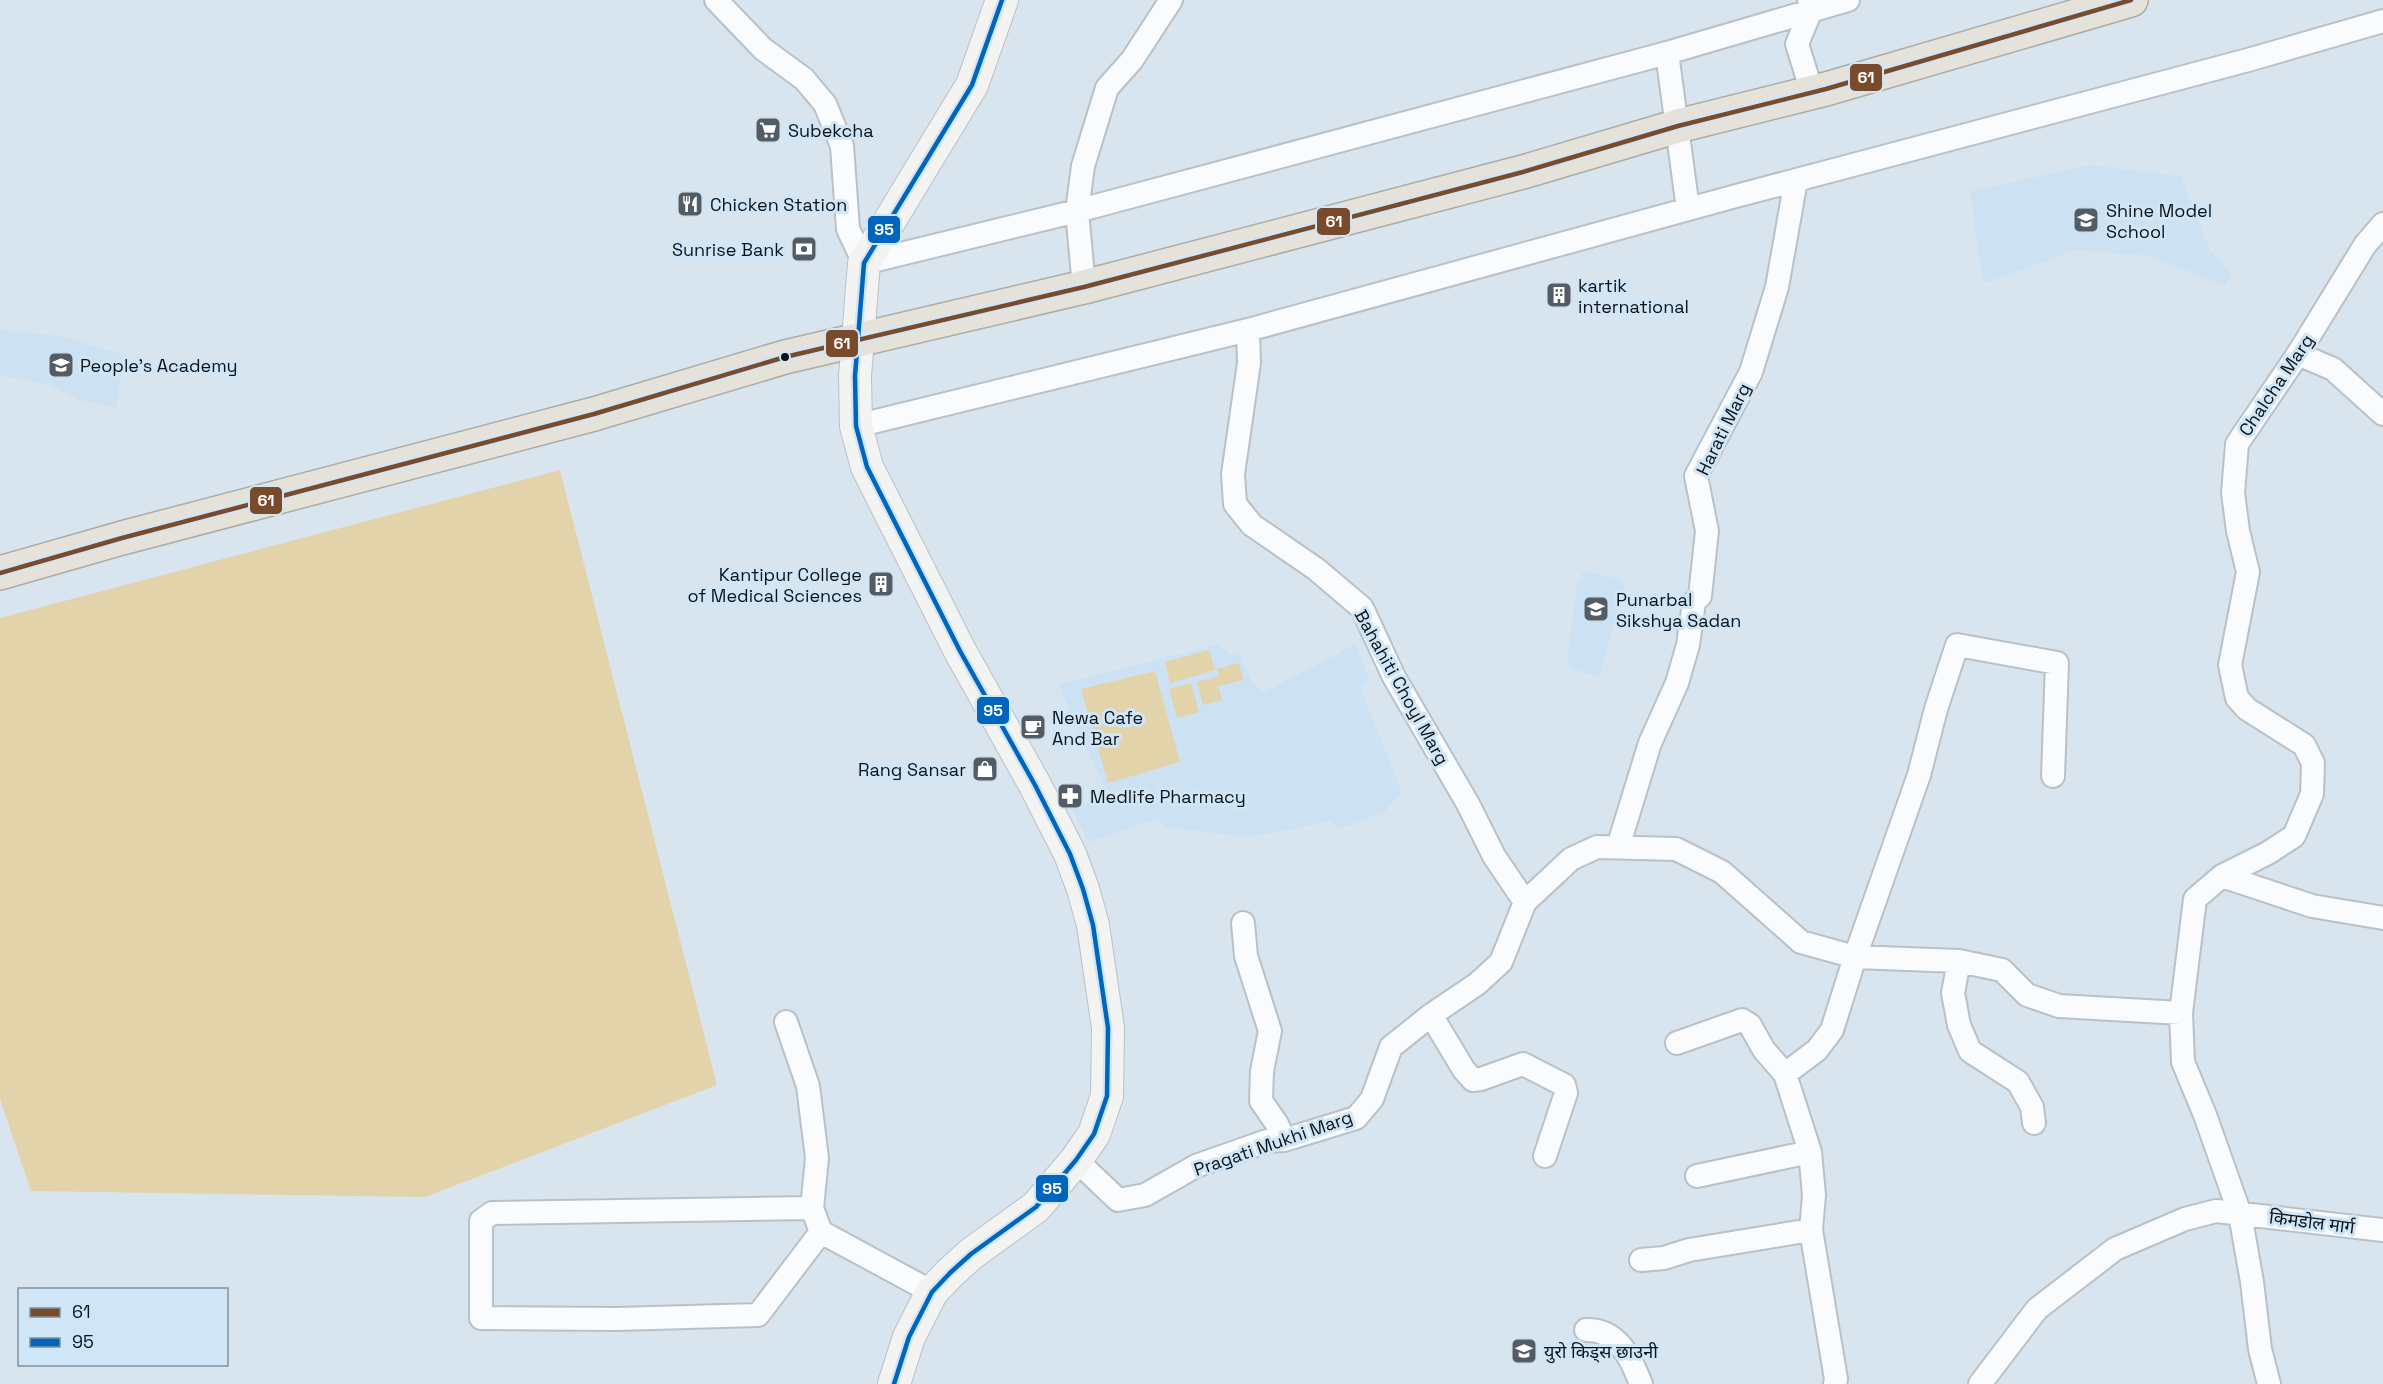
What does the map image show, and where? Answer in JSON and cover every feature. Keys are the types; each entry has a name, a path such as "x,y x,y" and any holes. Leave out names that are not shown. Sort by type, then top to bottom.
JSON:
{"highway":[{"path":"0,573 122,537 594,414 785,357 1084,287 1523,172 1678,126 1812,92 2131,0"}],"main road":[{"path":"894,1384 909,1337 932,1292 971,1254 1036,1206 1077,1160 1094,1134 1107,1096 1108,1029 1099,961 1093,925 1070,854 1035,784 960,651 867,467 856,426 855,376 864,263 972,85 1002,0"}],"street":[{"path":"716,0 764,49 804,79 825,104 842,147 848,229 864,263 1077,211 1667,53 1810,5 1848,0"},
{"path":"1084,287 1077,211 1083,166 1107,88 1132,60 1171,0"},
{"path":"1810,5 1797,44 1812,92"},
{"path":"856,426 1248,330 1688,209 2236,63 2383,21"},
{"path":"1667,53 1688,209"},
{"name":"Harati Marg","path":"1618,847 1650,743 1677,683 1688,645 1694,602 1700,596 1707,531 1696,476 1751,372 1777,287 1796,180"},
{"name":"Chalcha Marg","path":"2222,876 2268,853 2294,836 2312,794 2313,762 2304,745 2247,709 2237,698 2230,665 2248,572 2238,531 2233,493 2237,444 2298,354 2374,250 2383,224"},
{"name":"Bahahiti Choyl Marg","path":"1248,330 1249,363 1233,474 1235,504 1252,525 1317,569 1362,608 1394,677 1468,804 1494,856 1525,902"},
{"path":"2298,354 2332,369 2383,414"},
{"path":"1785,1074 1816,1050 1832,1030 1855,957 1919,775 1936,709 1957,645 2057,663 2053,776"},
{"name":"Pragati Mukhi Marg","path":"1077,1160 1118,1200 1145,1195 1196,1166 1267,1141 1284,1140 1356,1118 1372,1099 1391,1047 1431,1014 1477,984 1501,962 1525,902 1570,859 1597,847 1676,849 1722,872 1801,942 1855,957 1959,961 2002,970 2027,994 2059,1006 2181,1013"},
{"path":"2269,1384 2260,1349 2252,1282 2240,1214 2205,1115 2183,1062 2181,1013 2195,899 2222,876 2312,906 2383,918"},
{"path":"1243,923 1246,956 1270,1031 1262,1071 1261,1101 1277,1124 1284,1140"},
{"path":"1959,961 1953,993 1959,1025 1970,1051 2018,1082 2032,1107 2034,1123"},
{"path":"1431,1014 1464,1070 1473,1080 1523,1064 1564,1085 1566,1093 1545,1156"},
{"path":"1677,1043 1742,1020 1750,1025 1764,1050 1785,1074 1810,1152 1814,1194 1811,1230 1836,1379 1834,1384"},
{"path":"786,1022 808,1086 817,1158 812,1208 821,1232 932,1292"},
{"path":"1697,1176 1810,1152"},
{"path":"812,1208 492,1213 481,1221 482,1318 662,1318 758,1315 821,1232"},
{"name":"किमडोल मार्ग","path":"1980,1384 2037,1309 2115,1250 2185,1219 2216,1211 2383,1230"},
{"path":"1641,1260 1664,1258 1689,1250 1811,1230"},
{"path":"1586,1330 1599,1330 1614,1337 1631,1359 1641,1384"}],"shaded area":[{"name":"Shine Model School","path":"2091,165 2180,176 2210,250 2231,273 2225,286 2150,256 2075,250 1983,284 1970,191"},
{"name":"People's Academy","path":"0,330 61,336 124,355 116,408 79,400 50,385 0,375"},
{"path":"560,470 717,1085 425,1197 31,1191 0,1099 0,618"},
{"name":"Punarbal Sikshya Sadan","path":"1584,571 1622,579 1624,586 1600,677 1574,669 1567,662 1577,583"},
{"path":"1218,644 1230,655 1238,651 1252,682 1263,693 1356,644 1370,682 1360,687 1402,792 1384,812 1340,829 1329,820 1305,827 1246,837 1164,827 1156,819 1089,842 1071,808 1081,806 1106,790 1058,685"},
{"path":"1209,650 1215,670 1170,683 1165,662"},
{"path":"1239,663 1243,680 1218,686 1222,700 1203,705 1197,682 1219,676 1217,669"},
{"path":"1155,671 1180,762 1108,783 1081,689"},
{"path":"1191,683 1199,712 1177,718 1169,689"}],"transit line":[{"name":"95","path":"894,1384 909,1337 932,1292 971,1254 1036,1207 1076,1160 1094,1134 1107,1096 1108,1028 1093,925 1070,854 1035,785 960,651 867,467 856,426 855,376 864,263 972,85 1002,0"},
{"name":"61","path":"0,573 122,538 594,414 785,357 1084,287 1523,172 1678,126 1826,89 2131,0"}],"place":[{"name":"Subekcha","path":"768,130"},
{"name":"Chicken Station","path":"690,204"},
{"name":"Shine Model School","path":"2086,220"},
{"name":"Sunrise Bank","path":"804,249"},
{"name":"kartik international","path":"1559,295"},
{"name":"People's Academy","path":"61,365"},
{"name":"Kantipur College of Medical Sciences","path":"881,584"},
{"name":"Punarbal Sikshya Sadan","path":"1596,609"},
{"name":"Newa Cafe And Bar","path":"1033,727"},
{"name":"Rang Sansar","path":"985,769"},
{"name":"Medlife Pharmacy","path":"1070,796"},
{"name":"युरो किड्स छाउनी","path":"1524,1351"}]}
